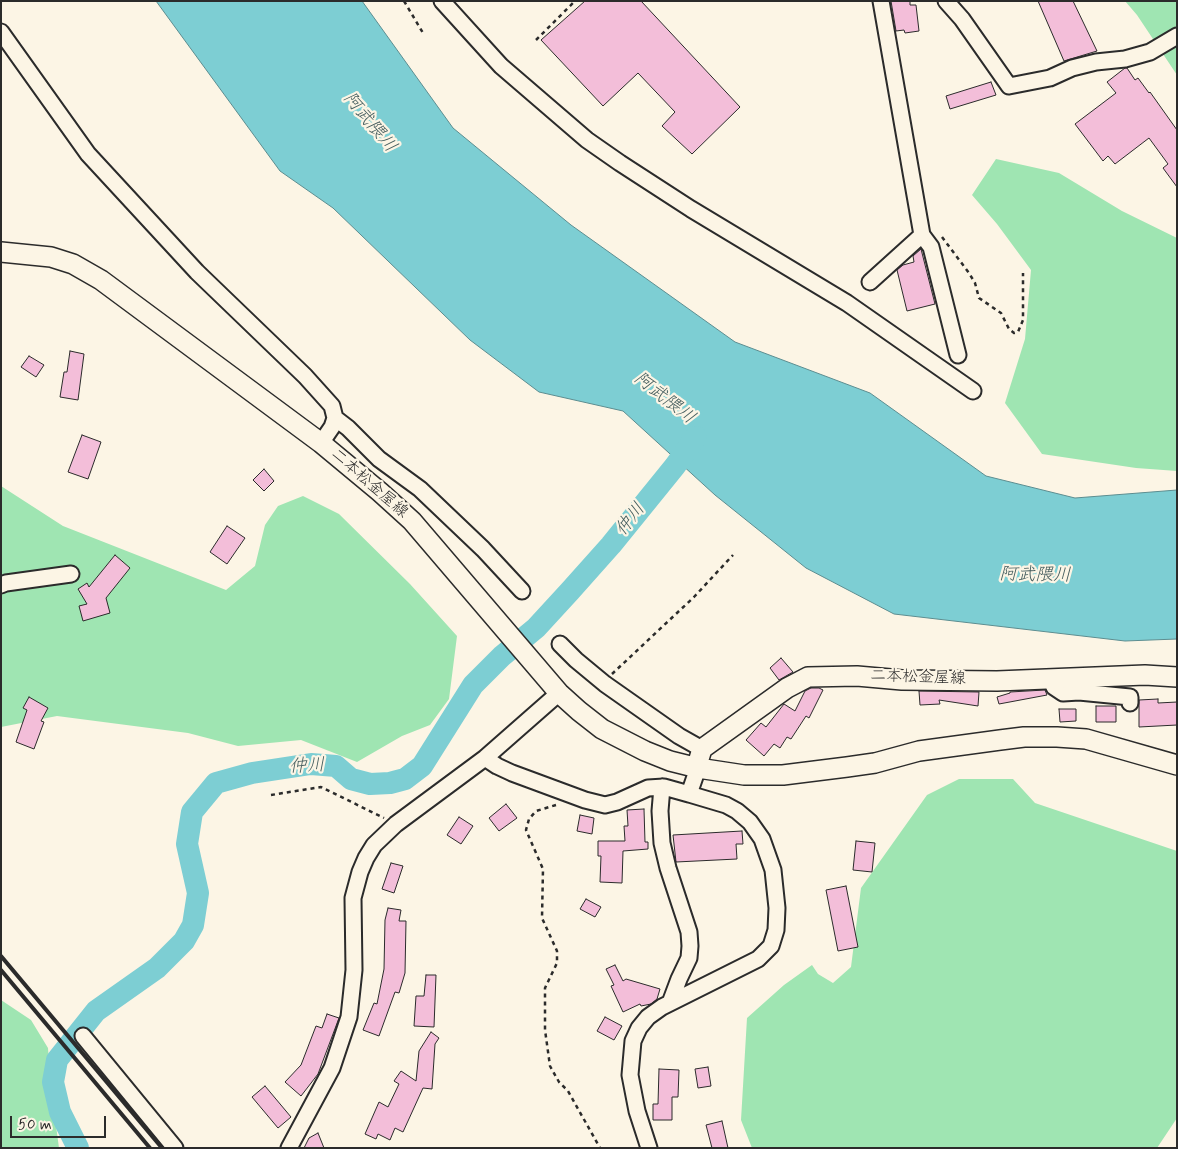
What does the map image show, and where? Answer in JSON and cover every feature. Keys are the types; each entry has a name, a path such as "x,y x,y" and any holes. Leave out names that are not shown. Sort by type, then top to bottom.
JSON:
{"main road":[{"name":"二本松金屋線","path":"1,252 51,258 73,264 101,280 321,443 412,521 559,693 602,729 670,762 698,768 763,776 800,774 875,763 919,751 1024,737 1056,737 1086,739 1177,765"},
{"name":"二本松金屋線","path":"702,750 787,688 808,677 857,676 902,680 978,681 1145,675 1177,676"},
{"path":"698,768 702,750"}],"street":[{"path":"442,1 502,66 587,140 692,209 847,304 973,392"},
{"path":"881,1 922,235 931,247 958,355"},
{"path":"946,1 962,19 1009,86 1050,78 1072,68 1096,62 1125,59 1150,52 1177,36"},
{"path":"1,32 88,154 191,265 305,376 332,406 334,418 332,428 321,443"},
{"path":"870,282 922,235"},
{"path":"334,418 348,428 379,459 420,489 483,549 522,591"},
{"path":"1,585 71,574"},
{"path":"560,644 605,684 702,750"},
{"path":"1051,679 1054,687 1063,693 1079,692 1130,697 1130,703"},
{"path":"289,1148 332,1068 349,1017 354,970 353,898 360,872 374,845 396,824 485,758 559,693"},
{"path":"485,758 497,766 578,797 605,805 648,788 662,787 689,794 726,805 737,811 750,822 762,839 773,870 777,908 776,930 772,946 758,960 662,1007 644,1021 633,1041 630,1075 637,1110 649,1148"},
{"path":"689,794 698,768"},
{"path":"662,787 660,811 662,843 668,868 689,932 690,946 689,958 670,1003"},
{"path":"83,1036 175,1148"}],"path":[{"path":"404,1 423,33"},
{"path":"536,40 575,1"},
{"path":"939,233 969,273 975,283 979,298 1001,313 1009,329 1014,333 1018,332 1023,320 1023,273"},
{"path":"605,684 613,672 694,597 733,555"},
{"path":"271,795 321,787 396,824"},
{"path":"578,797 536,811 529,819 526,830 543,869 542,918 556,952 557,963 545,988 545,1030 550,1066 559,1082 568,1091 600,1148"}],"green space":[{"path":"1125,1 1177,1 1177,75 1137,15"},
{"path":"996,159 1059,173 1122,211 1177,238 1177,471 1136,468 1042,454 1005,403 1025,339 1031,270 997,224 972,195"},
{"path":"1,486 63,526 226,590 255,566 265,525 278,506 303,496 339,514 410,584 457,636 449,699 430,725 402,736 357,762 301,740 238,746 188,733 57,716 1,727"},
{"path":"959,779 1013,779 1035,803 1177,851 1177,1118 1157,1148 752,1148 741,1120 747,1018 784,985 812,965 818,974 833,983 851,967 861,888 927,795"},
{"path":"1,1000 31,1020 48,1048 59,1148 1,1148"}],"water":[{"name":"阿武隈川","path":"156,1 362,1 453,128 571,225 735,342 870,393 986,476 1075,498 1177,490 1177,639 1125,641 894,614 806,568 715,495 623,411 539,392 470,340 333,208 280,171"}],"building":[{"path":"585,1 641,1 740,107 692,154 662,126 675,112 638,73 603,106 541,40"},
{"path":"891,1 910,1 910,5 916,5 919,31 905,33 904,30 896,31"},
{"path":"1038,1 1073,1 1097,51 1064,61"},
{"path":"1127,68 1135,80 1138,78 1150,92 1177,130 1177,187 1163,168 1168,164 1149,138 1115,164 1108,156 1103,161 1075,124 1116,93 1107,82"},
{"path":"991,82 996,95 950,109 946,96"},
{"path":"921,249 935,304 907,311 897,270 903,265 914,262 913,256"},
{"path":"70,351 84,354 78,400 60,397 64,372 67,372"},
{"path":"29,356 44,365 36,377 21,367"},
{"path":"82,435 101,442 88,479 68,472"},
{"path":"264,469 274,481 264,491 253,480"},
{"path":"227,526 245,538 227,564 210,552"},
{"path":"115,555 130,568 106,598 110,613 83,621 79,606 87,604 78,589 87,583 89,587"},
{"path":"781,658 793,672 779,680 770,668"},
{"path":"811,688 823,690 809,718 806,716 791,739 787,737 780,748 774,744 764,756 746,740 761,723 766,727 784,704 795,711 805,691"},
{"path":"1045,690 1047,695 999,704 997,697 1010,692"},
{"path":"919,691 979,692 978,706 939,700 940,704 920,705"},
{"path":"29,697 48,708 41,721 44,722 34,749 16,742 27,710 23,708"},
{"path":"1158,699 1158,703 1177,702 1177,725 1139,727 1139,700"},
{"path":"1096,706 1116,706 1116,722 1096,722"},
{"path":"1059,709 1076,709 1076,721 1060,722"},
{"path":"506,804 517,818 499,831 489,818"},
{"path":"644,809 645,842 648,842 648,849 623,851 622,883 600,882 601,856 598,856 598,841 625,841 624,826 628,826 627,810"},
{"path":"580,815 594,818 592,834 577,831"},
{"path":"459,817 473,826 461,844 447,835"},
{"path":"742,831 743,844 736,844 737,859 676,862 673,835"},
{"path":"856,841 875,843 872,872 853,870"},
{"path":"391,863 403,866 394,893 382,889"},
{"path":"846,886 858,947 838,951 826,890"},
{"path":"586,899 601,907 595,917 580,909"},
{"path":"388,908 401,910 399,921 406,921 405,973 399,993 395,992 379,1036 363,1030 374,1003 377,1004 384,969 385,920"},
{"path":"615,965 623,981 626,979 660,989 657,999 651,1004 641,1006 640,1004 623,1012 611,986 614,985 606,969"},
{"path":"426,975 436,975 434,1027 414,1026 416,996 424,996"},
{"path":"327,1014 339,1018 318,1074 301,1096 285,1082 301,1065 316,1026 322,1028"},
{"path":"605,1017 622,1026 614,1040 597,1031"},
{"path":"431,1032 439,1038 435,1044 432,1089 423,1088 403,1132 395,1128 390,1140 378,1134 376,1139 365,1134 379,1102 388,1107 399,1084 394,1081 401,1071 416,1081 419,1051"},
{"path":"708,1067 711,1086 698,1088 695,1069"},
{"path":"659,1069 679,1070 678,1097 672,1097 672,1120 653,1120 653,1104 658,1104"},
{"path":"265,1086 291,1117 278,1128 252,1097"},
{"path":"722,1121 728,1148 712,1148 706,1125"},
{"path":"318,1133 324,1148 304,1148 309,1138"}],"waterway":[{"name":"仲川","path":"78,1148 60,1112 53,1082 57,1060 96,1011 157,968 184,941 193,925 198,893 187,844 192,812 216,783 252,773 311,764 336,766 351,779 370,784 390,783 405,779 422,766 473,685 502,656 536,628 570,591 611,545 696,437"}],"railway":[{"path":"1,956 162,1148"},
{"path":"1,970 150,1148"}]}
